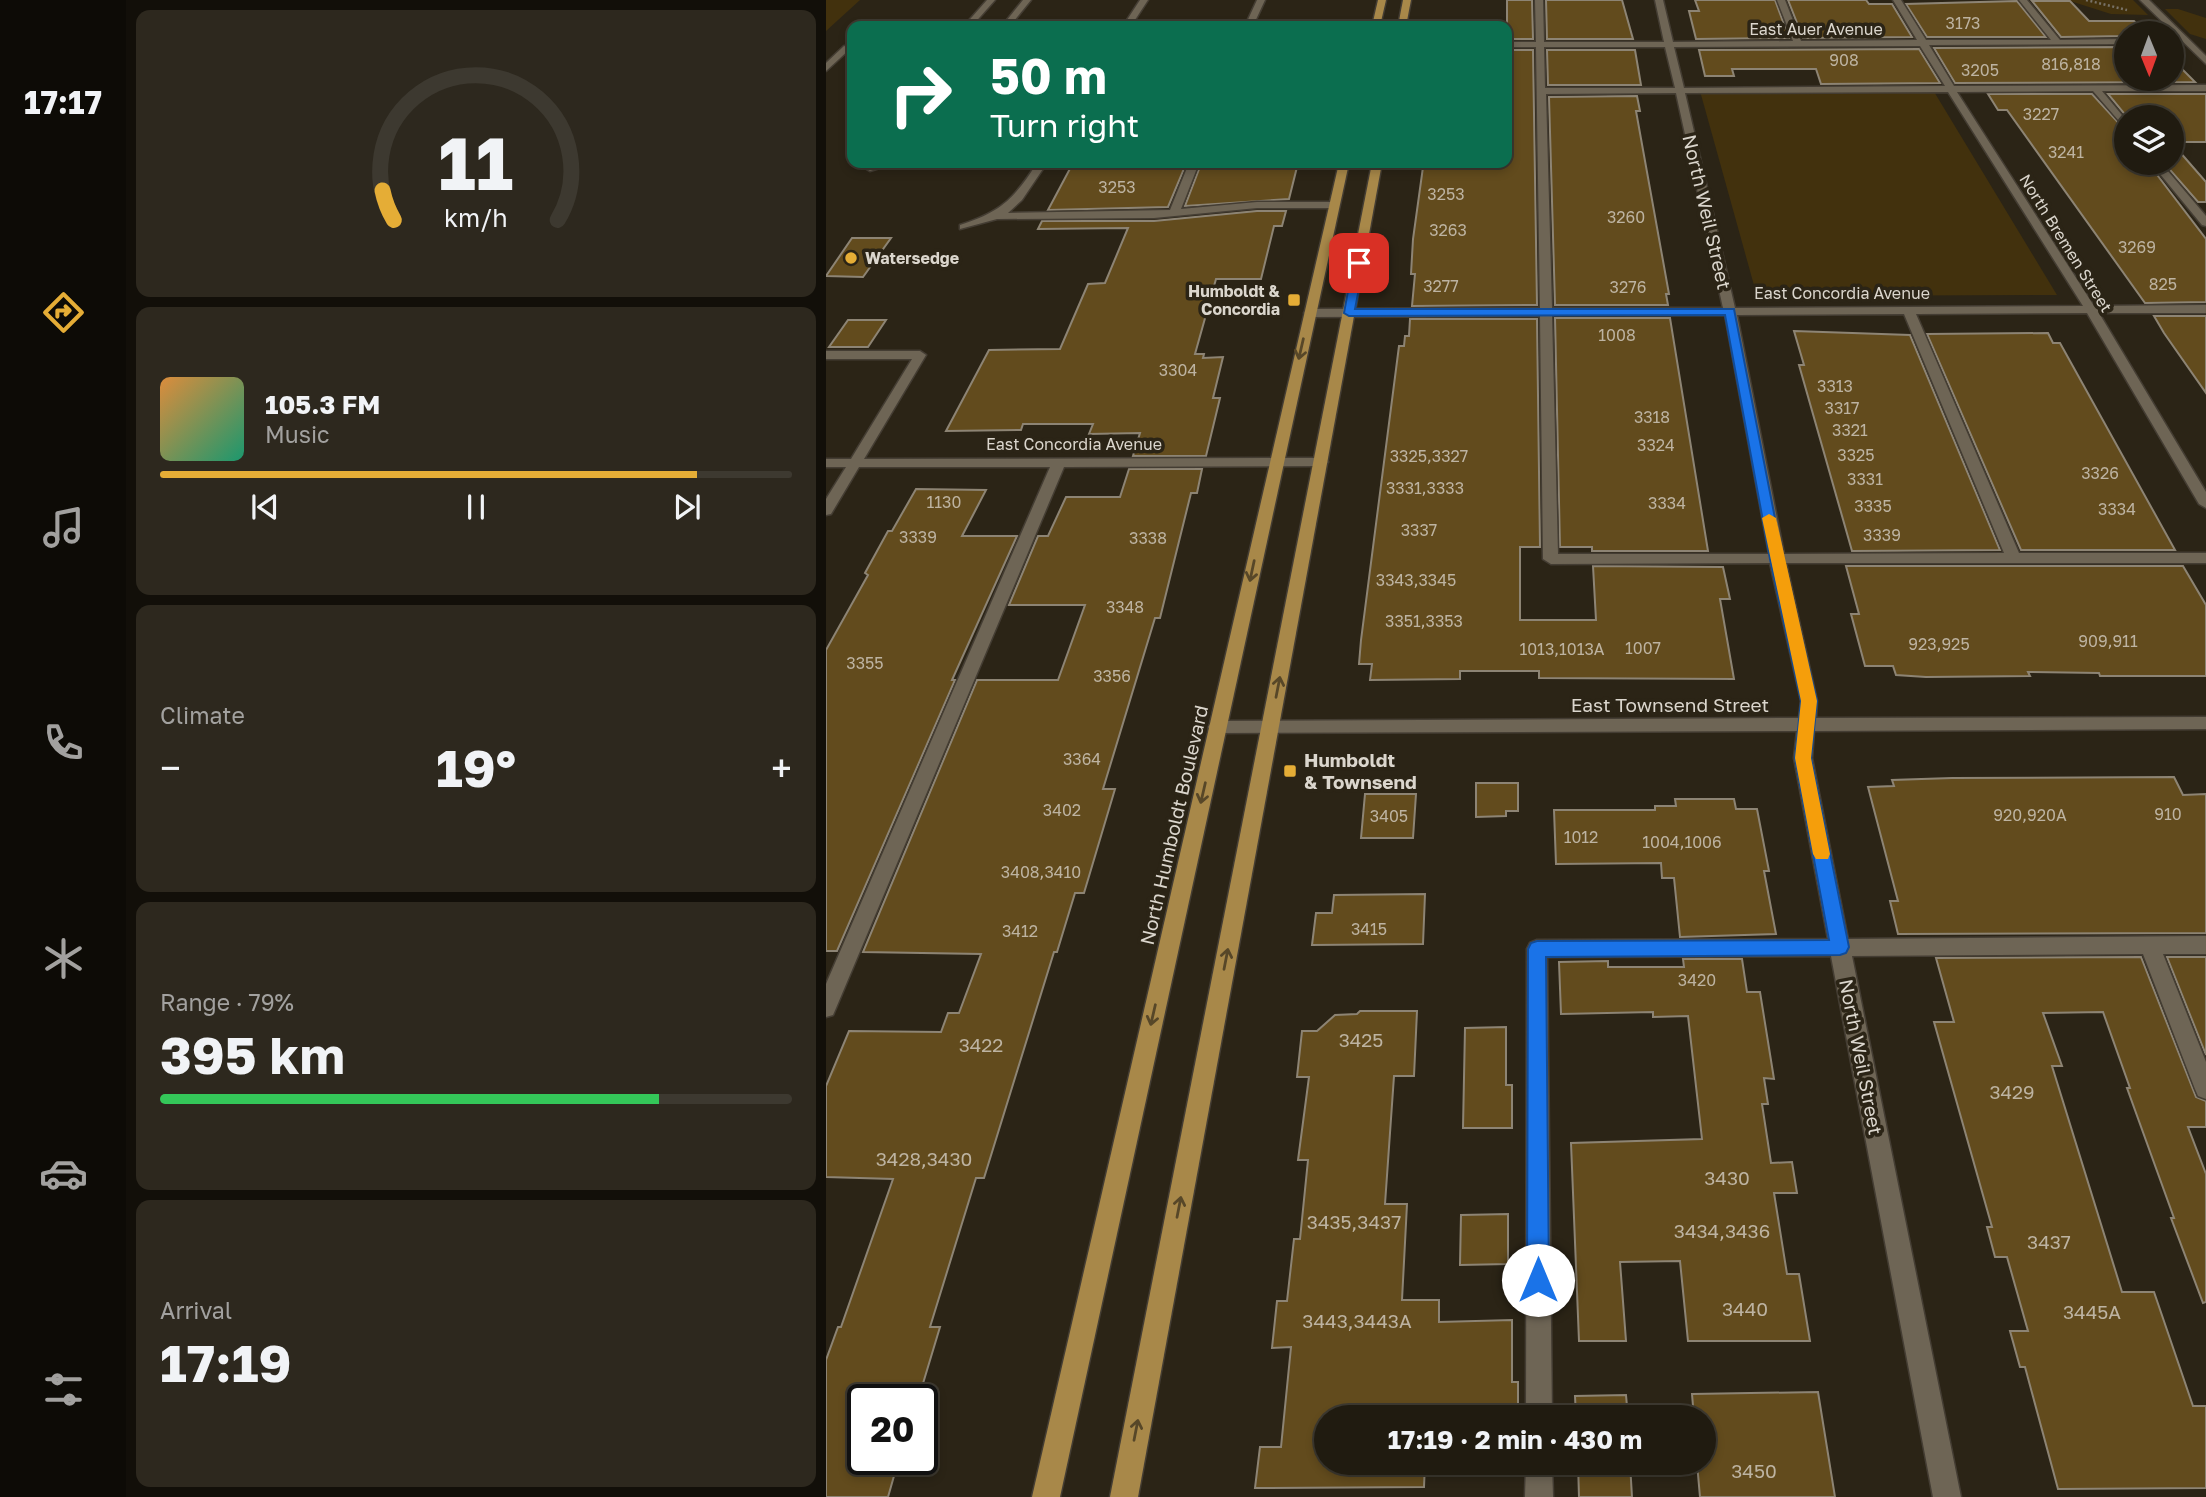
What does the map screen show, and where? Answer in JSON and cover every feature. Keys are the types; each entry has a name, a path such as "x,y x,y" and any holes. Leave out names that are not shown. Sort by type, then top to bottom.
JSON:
{"main road":[{"path":"1377,21 1382,0"},
{"path":"1403,21 1407,0"},
{"name":"North Humboldt Boulevard","path":"1046,1497 1343,168"},
{"path":"1124,1497 1376,168"}],"street":[{"path":"972,21 991,0"},
{"path":"1010,21 1027,0"},
{"path":"1131,21 1144,0"},
{"path":"1251,21 1261,0"},
{"path":"1539,0 1551,559 2206,558"},
{"name":"North Weil Street","path":"1659,0 1730,311 1777,559 1809,701 1803,758 1947,1497"},
{"path":"1781,0 1798,43"},
{"name":"North Bremen Street","path":"1898,0 1921,42 2091,310 2206,504"},
{"path":"2023,0 2057,42"},
{"path":"2144,0 2206,61"},
{"name":"East Auer Avenue","path":"1512,45 2114,42"},
{"path":"2186,42 2206,42"},
{"path":"826,68 845,48"},
{"path":"2095,88 2114,111"},
{"path":"1539,91 2206,88"},
{"path":"964,227 997,216 1018,201 1039,168"},
{"path":"1174,213 1192,168"},
{"path":"2166,175 2206,223"},
{"path":"997,216 1174,213 1257,205 1334,205"},
{"name":"East Concordia Avenue","path":"1310,313 2206,309"},
{"path":"1909,310 2013,558"},
{"path":"826,355 920,355 826,511"},
{"path":"826,1008 1059,462"},
{"name":"East Concordia Avenue","path":"826,463 1321,462"},
{"name":"East Townsend Street","path":"1217,727 2206,723"},
{"path":"1539,1405 1537,949 2206,945"},
{"path":"2150,946 2206,1089"},
{"path":"1539,1475 1539,1497"}],"path":[{"path":"2086,0 2120,9 2156,12"}],"shaded area":[{"path":"826,0 860,0 826,31"},
{"path":"2067,0 2133,0 2148,15 2111,14"},
{"path":"2165,9 2178,9 2206,18 2206,39 2190,34 2184,28 2184,21 2177,21"},
{"path":"1933,90 2057,295 1757,296 1700,91"}],"building":[{"path":"1507,0 1532,0 1533,39 1512,39 1512,21 1507,21"},
{"path":"1546,0 1622,0 1633,39 1547,39"},
{"path":"1695,0 1775,0 1789,38 1696,39 1689,11 1699,11"},
{"path":"1788,0 1866,0 1869,4 1892,4 1912,37 1803,38"},
{"path":"2017,1 2046,37 1927,37 1906,4"},
{"path":"2032,1 2070,1 2089,21 2114,21 2114,36 2061,37"},
{"path":"2114,47 2114,82 1955,83 1934,48"},
{"path":"1919,49 1940,83 1821,84 1816,69 1732,69 1734,76 1705,76 1699,50"},
{"path":"1512,50 1533,50 1537,305 1412,306 1415,274 1411,274 1423,168 1512,168"},
{"path":"1547,50 1635,50 1641,85 1548,85"},
{"path":"2184,71 2195,82 2184,82"},
{"path":"1988,94 2092,94 2114,118 2114,175 2157,175 2206,239 2206,302 2145,303 2007,110 1998,110"},
{"path":"2108,94 2206,94 2206,142 2184,142 2184,105 2117,105"},
{"path":"1637,96 1640,111 1636,111 1669,294 1666,294 1668,305 1555,305 1549,97"},
{"path":"2184,157 2206,182 2206,202 2198,202 2174,175 2184,175"},
{"path":"1070,168 1184,168 1168,207 1048,210"},
{"path":"1199,168 1297,168 1289,199 1185,206"},
{"path":"1257,211 1286,211 1282,226 1274,226 1261,279 1216,279 1195,354 1204,354 1203,358 1223,357 1213,398 1220,398 1206,456 1133,456 1140,433 1089,434 1093,424 1023,424 1021,430 946,431 989,350 1060,349 1088,284 1105,283 1128,228 1038,229 1042,221 1154,221"},
{"path":"852,238 891,238 863,277 826,276"},
{"path":"2154,316 2206,316 2206,393 2164,333"},
{"path":"1555,318 1670,318 1708,551 1592,551 1592,547 1560,547"},
{"path":"1410,319 1537,319 1540,547 1520,547 1520,620 1596,620 1593,566 1723,567 1730,599 1720,599 1734,679 1539,678 1539,671 1460,671 1460,679 1370,680 1372,664 1359,664 1361,640 1399,346 1404,346 1405,336 1409,336"},
{"path":"848,320 886,320 868,347 829,347"},
{"path":"1794,331 1910,335 2000,550 1852,551 1799,365 1804,365"},
{"path":"2048,333 2053,343 2060,343 2175,550 2021,550 1927,334"},
{"path":"1129,469 1202,469 1197,493 1191,493 1160,618 1155,618 1103,789 1115,789 1084,893 1075,893 984,1178 976,1178 930,1327 940,1327 923,1384 847,1384 847,1475 894,1475 888,1497 826,1497 826,1360 838,1327 841,1327 893,1179 826,1177 826,1086 849,1031 941,1032 948,1013 959,1013 981,954 863,952 977,680 1058,680 1085,605 1009,605 1038,536 1048,536 1066,497 1120,497"},
{"path":"916,489 986,490 962,536 1017,536 952,680 955,680 837,951 826,951 826,650 868,575 865,573 888,531 892,531"},
{"path":"1846,566 2183,566 2206,605 2206,676 2100,676 2099,673 2028,672 2030,676 1926,677 1896,675 1893,666 1865,666 1851,614 1859,614"},
{"path":"2174,777 2183,795 2206,794 2206,933 1898,934 1890,901 1898,901 1868,787 1894,786 1892,780 1952,778"},
{"path":"1476,783 1518,783 1518,811 1506,811 1506,816 1476,817"},
{"path":"1365,794 1416,794 1413,838 1361,838"},
{"path":"1675,799 1734,799 1736,809 1757,809 1769,871 1764,871 1776,934 1680,937 1674,878 1662,878 1661,863 1556,864 1554,810 1655,810 1655,806 1676,806"},
{"path":"1425,894 1423,944 1312,945 1316,913 1332,913 1334,895"},
{"path":"2141,957 2196,1097 2206,1101 2206,1127 2188,1127 2206,1174 2206,1302 2203,1303 2171,1218 2174,1218 2103,1012 2043,1013 2062,1066 2052,1066 2122,1292 2154,1292 2193,1406 2206,1406 2206,1488 2058,1489 2025,1367 2020,1367 2010,1331 2028,1331 2007,1257 1995,1257 1987,1227 1992,1227 1934,1022 1954,1022 1936,958"},
{"path":"2167,957 2206,957 2206,1055"},
{"path":"1683,959 1742,959 1747,992 1760,992 1774,1079 1764,1078 1768,1104 1762,1104 1771,1163 1792,1162 1797,1193 1774,1193 1787,1274 1799,1274 1810,1341 1688,1341 1680,1261 1620,1262 1626,1341 1579,1341 1571,1143 1702,1139 1688,1016 1653,1017 1653,1012 1561,1014 1559,962 1608,961 1608,967 1684,967"},
{"path":"1360,1011 1417,1011 1414,1076 1394,1076 1385,1204 1407,1204 1402,1300 1439,1300 1439,1322 1512,1320 1512,1382 1518,1382 1518,1405 1314,1405 1314,1475 1424,1475 1424,1487 1255,1488 1260,1447 1281,1447 1291,1347 1272,1348 1277,1301 1287,1301 1294,1239 1300,1239 1308,1160 1298,1160 1309,1077 1297,1077 1302,1031 1317,1031 1335,1015 1357,1014"},
{"path":"1506,1027 1506,1085 1512,1085 1512,1128 1463,1128 1465,1028"},
{"path":"1508,1214 1508,1264 1460,1265 1461,1215"},
{"path":"1818,1392 1835,1497 1700,1497 1698,1475 1716,1475 1716,1405 1693,1405 1692,1394"},
{"path":"1626,1395 1627,1405 1575,1405 1575,1396"},
{"path":"1578,1475 1631,1475 1632,1497 1579,1497"}],"slow traffic":[{"path":"1769,518 1809,701 1803,758 1822,854"}],"place":[{"name":"Watersedge","path":"851,258"},
{"name":"Humboldt & Concordia","path":"1294,300"},
{"name":"Humboldt & Townsend","path":"1290,771"}],"route":[{"path":"1359,263 1349,313 1730,311 1777,559 1809,701 1803,758 1840,947 1537,949 1538,1280"}]}
